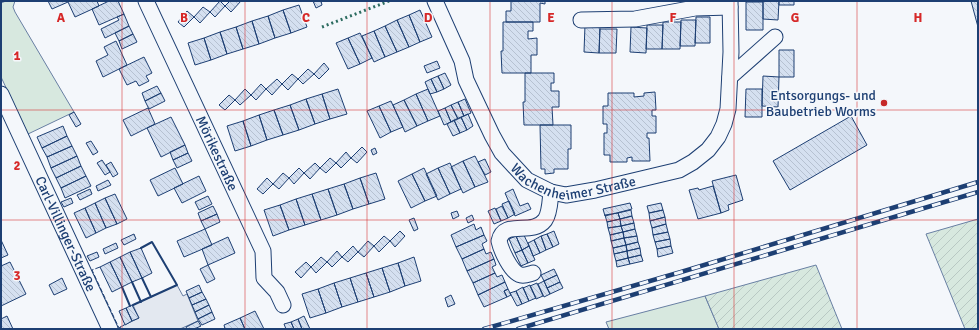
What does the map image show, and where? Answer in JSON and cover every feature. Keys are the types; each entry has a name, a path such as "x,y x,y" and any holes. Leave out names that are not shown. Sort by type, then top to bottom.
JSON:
{"street":[{"name":"Mörikestraße","path":"146,1 263,251 264,278 277,292 282,305"},
{"name":"Wachenheimer Straße","path":"435,1 462,62 466,80 497,145 508,161 527,180 551,192 566,195 595,190 679,170 693,162 708,150 718,137 724,124 728,109 731,52 730,4 695,8 635,19 581,20"},
{"path":"730,77 775,37"},
{"name":"Carl-Villinger-Straße","path":"1,94 110,329"},
{"path":"533,272 524,276 513,270 499,241 500,236 507,231 516,228 532,228 541,224 547,214 551,192"}],"shaded area":[{"path":"6,1 15,1 13,7 15,12 74,112 28,134 1,77 1,3"},
{"path":"978,219 978,329 965,329 926,234"},
{"path":"816,265 842,329 719,329 705,296"},
{"path":"177,285 183,296 187,294 198,321 180,329 121,329 120,327 139,318 133,305"},
{"path":"705,296 719,329 609,329 606,322"}],"building":[{"path":"48,1 97,1 99,6 75,17 68,2 52,9"},
{"path":"109,1 118,1 124,14 99,25 92,9"},
{"path":"220,1 225,6 215,17 210,12"},
{"path":"230,1 241,1 231,12 225,6"},
{"path":"313,1 321,1 322,5 316,8"},
{"path":"511,1 545,1 545,4 540,3 540,22 506,22 506,11 511,11"},
{"path":"763,1 779,1 778,20 763,19"},
{"path":"779,1 794,1 794,5 779,5"},
{"path":"971,1 978,1 978,27"},
{"path":"746,2 763,2 763,30 746,30"},
{"path":"299,5 307,27 291,33 283,10"},
{"path":"203,7 210,12 200,23 194,17"},
{"path":"283,10 291,33 275,38 268,16"},
{"path":"420,10 432,37 420,42 409,15"},
{"path":"187,11 194,17 184,27 178,22"},
{"path":"124,14 129,26 105,38 101,29 119,20 117,17"},
{"path":"409,15 420,42 409,47 397,20"},
{"path":"268,16 275,38 259,44 252,21"},
{"path":"696,17 710,17 710,43 695,43"},
{"path":"397,20 409,47 397,52 385,26"},
{"path":"681,20 696,20 695,46 680,46"},
{"path":"252,21 259,44 243,49 236,27"},
{"path":"503,22 533,22 533,31 528,31 528,39 537,38 537,55 531,55 531,73 502,73 501,51 503,51"},
{"path":"663,22 681,22 680,49 662,49"},
{"path":"585,25 600,25 599,53 584,52"},
{"path":"647,25 663,25 662,49 646,49"},
{"path":"129,26 133,34 119,41 115,33"},
{"path":"385,26 397,52 385,57 374,31"},
{"path":"236,27 243,49 227,54 220,32"},
{"path":"631,27 647,28 646,53 630,52"},
{"path":"600,29 617,29 616,53 599,53"},
{"path":"374,31 385,57 374,62 362,36"},
{"path":"220,32 227,54 211,60 204,38"},
{"path":"360,33 372,58 360,64 348,38"},
{"path":"133,34 137,42 122,49 119,41"},
{"path":"204,38 211,60 195,65 188,43"},
{"path":"348,38 360,64 348,69 336,43"},
{"path":"116,41 127,65 103,77 96,61 108,55 104,47"},
{"path":"779,50 794,50 794,77 779,77"},
{"path":"144,57 152,73 146,76 149,81 139,86 136,81 127,85 119,69"},
{"path":"437,61 440,68 427,73 424,66"},
{"path":"324,63 329,69 319,79 314,74"},
{"path":"308,69 314,74 303,84 298,79"},
{"path":"445,73 451,85 444,89 438,76"},
{"path":"525,73 554,73 554,83 551,83 551,91 559,91 559,107 552,107 553,125 524,125 523,102 525,102"},
{"path":"292,74 298,79 288,90 282,84"},
{"path":"438,76 444,89 437,92 431,79"},
{"path":"763,76 779,77 778,107 762,106"},
{"path":"277,79 282,84 272,95 266,89"},
{"path":"431,79 437,92 430,94 425,82"},
{"path":"261,84 266,89 256,100 251,95"},
{"path":"157,86 161,93 145,101 142,93"},
{"path":"245,89 251,95 240,105 235,100"},
{"path":"338,89 347,114 330,119 322,94"},
{"path":"428,89 440,116 428,121 416,94"},
{"path":"746,89 762,89 762,117 745,117"},
{"path":"655,92 656,110 652,110 652,116 656,116 656,133 647,133 647,138 649,138 650,161 632,161 632,157 627,158 627,162 610,162 610,155 604,155 604,133 607,133 607,124 603,124 603,106 608,106 608,93 634,93 634,97 644,96 644,93"},
{"path":"161,93 165,101 149,109 145,101"},
{"path":"322,94 330,119 315,124 306,99"},
{"path":"416,94 428,121 417,126 404,100"},
{"path":"229,95 235,100 225,110 219,105"},
{"path":"306,99 315,124 299,130 290,105"},
{"path":"465,99 471,113 464,116 458,102"},
{"path":"404,100 417,126 405,132 393,105"},
{"path":"391,101 403,127 391,132 379,106"},
{"path":"458,102 464,116 458,119 451,105"},
{"path":"290,105 299,130 283,135 274,110"},
{"path":"451,105 458,119 451,122 445,108"},
{"path":"379,106 391,132 380,138 367,111"},
{"path":"148,108 155,124 131,136 123,120"},
{"path":"445,108 451,122 444,125 438,111"},
{"path":"274,110 283,135 267,140 259,115"},
{"path":"74,112 81,124 76,127 69,115"},
{"path":"468,114 473,126 467,130 461,117"},
{"path":"259,115 267,140 251,146 243,121"},
{"path":"851,116 867,145 790,190 773,161"},
{"path":"171,117 185,145 161,157 147,128"},
{"path":"461,117 467,130 460,133 454,120"},
{"path":"454,120 460,133 453,136 447,124"},
{"path":"243,121 251,146 235,151 227,126"},
{"path":"540,125 571,125 571,149 568,149 568,169 554,169 554,173 545,174 545,169 541,169"},
{"path":"63,126 67,136 42,148 37,137"},
{"path":"67,136 72,146 47,157 42,148"},
{"path":"91,141 98,152 93,155 86,143"},
{"path":"185,145 188,153 173,160 170,152"},
{"path":"72,146 77,156 51,168 47,157"},
{"path":"362,147 367,152 357,163 351,158"},
{"path":"375,148 377,153 373,155 371,150"},
{"path":"346,152 351,158 341,168 336,163"},
{"path":"188,153 192,161 177,168 173,160"},
{"path":"77,156 81,166 56,178 51,168"},
{"path":"475,156 488,182 475,187 463,161"},
{"path":"330,158 336,163 326,173 320,168"},
{"path":"485,159 491,172 485,175 478,162"},
{"path":"102,160 110,172 105,175 97,163"},
{"path":"463,161 475,187 463,193 451,167"},
{"path":"111,162 118,174 113,177 106,165"},
{"path":"315,163 320,168 310,179 304,173"},
{"path":"450,163 461,189 450,194 438,168"},
{"path":"81,166 86,176 61,188 56,178"},
{"path":"175,168 183,184 158,196 150,180"},
{"path":"299,168 304,173 294,184 289,178"},
{"path":"424,168 437,196 425,201 412,174"},
{"path":"438,168 450,194 438,200 426,174"},
{"path":"283,173 289,178 279,189 273,184"},
{"path":"376,173 385,199 369,204 360,178"},
{"path":"412,174 425,201 411,208 398,181"},
{"path":"736,175 743,200 728,205 729,210 721,213 712,181"},
{"path":"86,176 91,186 65,198 61,188"},
{"path":"199,176 206,191 182,203 174,188"},
{"path":"267,178 273,184 263,194 257,189"},
{"path":"360,178 369,204 353,209 344,184"},
{"path":"108,180 111,185 98,191 96,186"},
{"path":"344,184 353,209 337,215 328,189"},
{"path":"713,186 721,213 698,219 689,190 698,188 699,190"},
{"path":"90,189 92,194 80,200 77,195"},
{"path":"328,189 337,215 321,220 312,194"},
{"path":"513,189 520,206 528,203 531,209 515,216 505,193"},
{"path":"115,194 127,219 117,224 105,198"},
{"path":"312,194 321,220 305,225 296,199"},
{"path":"208,196 212,204 199,210 195,202"},
{"path":"71,198 73,203 64,207 61,202"},
{"path":"105,198 117,224 106,228 95,203"},
{"path":"296,199 305,225 289,230 280,205"},
{"path":"509,201 515,214 508,218 502,204"},
{"path":"95,203 106,228 96,233 85,208"},
{"path":"630,203 632,209 605,216 603,209"},
{"path":"661,203 663,210 649,213 647,206"},
{"path":"280,205 289,230 273,236 264,210"},
{"path":"213,206 217,214 201,221 198,213"},
{"path":"502,206 508,218 501,221 496,209"},
{"path":"85,208 96,233 86,238 74,213"},
{"path":"495,208 501,221 494,224 488,211"},
{"path":"631,210 632,216 620,219 618,213"},
{"path":"663,210 665,217 650,221 649,213"},
{"path":"457,211 459,216 453,219 451,213"},
{"path":"618,213 620,219 607,222 605,215"},
{"path":"217,214 220,222 205,229 201,221"},
{"path":"472,215 474,220 468,223 466,218"},
{"path":"632,216 634,223 621,226 620,219"},
{"path":"665,217 666,224 652,228 650,221"},
{"path":"414,218 418,229 414,231 409,220"},
{"path":"620,219 621,226 608,228 607,222"},
{"path":"634,223 635,229 623,232 621,226"},
{"path":"474,224 476,230 481,227 484,235 456,247 451,235"},
{"path":"666,224 668,232 653,235 652,228"},
{"path":"621,226 623,232 610,235 608,228"},
{"path":"205,229 212,245 184,257 177,241"},
{"path":"635,229 637,236 624,238 623,232"},
{"path":"400,231 405,236 395,247 390,241"},
{"path":"554,231 559,244 553,247 547,234"},
{"path":"623,232 624,238 611,241 610,235"},
{"path":"668,232 670,239 655,242 653,235"},
{"path":"523,233 529,246 522,250 516,236"},
{"path":"134,234 136,239 124,245 121,240"},
{"path":"547,234 553,247 546,250 541,236"},
{"path":"484,235 487,241 482,244 484,249 462,259 456,247"},
{"path":"384,236 390,241 379,252 374,246"},
{"path":"516,236 522,250 515,253 509,239"},
{"path":"541,236 546,250 540,253 534,240"},
{"path":"637,236 638,242 626,245 624,238"},
{"path":"228,237 235,253 208,265 202,249"},
{"path":"624,238 626,245 613,248 611,241"},
{"path":"670,239 671,246 657,249 655,242"},
{"path":"1,240 8,255 1,258"},
{"path":"534,240 540,253 533,256 528,243"},
{"path":"368,241 374,246 364,257 358,252"},
{"path":"638,242 640,248 627,251 626,245"},
{"path":"116,243 118,248 105,254 103,249"},
{"path":"626,245 627,251 614,254 613,248"},
{"path":"353,246 358,252 348,262 342,257"},
{"path":"529,246 535,260 528,263 522,250"},
{"path":"671,246 673,253 658,257 657,249"},
{"path":"141,248 152,273 142,278 130,252"},
{"path":"640,248 641,255 628,258 627,251"},
{"path":"484,249 486,254 491,252 494,259 467,271 462,259"},
{"path":"522,250 528,263 521,266 515,253"},
{"path":"337,251 342,257 332,267 327,262"},
{"path":"627,251 628,258 616,261 614,254"},
{"path":"97,252 99,257 90,261 87,256"},
{"path":"130,252 142,278 132,282 120,257"},
{"path":"641,255 643,261 630,264 628,258"},
{"path":"120,257 132,282 122,287 110,262"},
{"path":"321,257 327,262 316,273 311,267"},
{"path":"414,257 421,281 405,286 398,263"},
{"path":"628,258 630,264 617,267 616,261"},
{"path":"494,259 496,265 492,267 495,273 473,283 467,271"},
{"path":"10,262 26,294 1,306 1,266"},
{"path":"110,262 122,287 112,292 100,267"},
{"path":"306,262 311,267 301,278 295,272"},
{"path":"398,263 405,286 390,292 382,268"},
{"path":"208,265 215,279 207,283 200,269"},
{"path":"382,268 390,292 374,297 366,273"},
{"path":"554,269 557,275 544,281 541,275"},
{"path":"366,273 374,297 358,302 350,278"},
{"path":"495,273 497,277 502,275 505,282 478,295 473,283"},
{"path":"557,275 560,282 547,288 544,281"},
{"path":"62,278 67,289 54,295 49,285"},
{"path":"350,278 358,302 342,307 334,283"},
{"path":"544,281 550,294 544,297 538,284"},
{"path":"505,282 508,289 504,291 507,297 484,307 478,295"},
{"path":"560,282 563,288 550,294 547,288"},
{"path":"334,283 342,307 326,313 318,289"},
{"path":"537,283 543,296 536,299 530,286"},
{"path":"199,285 202,292 189,298 186,291"},
{"path":"530,285 536,298 529,301 523,288"},
{"path":"523,287 529,301 522,304 516,291"},
{"path":"318,289 326,313 310,318 302,294"},
{"path":"508,289 511,295 507,297 504,291"},
{"path":"516,291 522,304 517,306 510,293"},
{"path":"202,292 206,299 192,305 189,298"},
{"path":"451,295 455,304 448,307 445,298"},
{"path":"206,299 209,305 195,312 192,305"},
{"path":"132,305 139,318 132,321 126,308"},
{"path":"209,305 212,312 198,319 195,312"},
{"path":"126,308 132,321 125,325 119,311"},
{"path":"255,311 264,329 245,329 240,318"},
{"path":"212,312 215,319 202,325 198,319"},
{"path":"7,316 13,329 1,329 1,319"},
{"path":"304,316 310,329 302,329 298,319"},
{"path":"240,318 245,329 225,329 224,325"},
{"path":"298,319 302,329 294,329 291,322"},
{"path":"198,321 201,326 194,329 187,329 186,327"},
{"path":"291,322 294,329 286,329 284,324"}],"railway":[{"path":"484,329 681,272 978,182"},
{"path":"518,329 978,192"}],"hedge":[{"path":"322,27 389,1"}],"fence":[{"path":"100,267 92,270 119,328 124,325"}],"wall":[{"path":"133,305 177,285 152,242 141,248"},
{"path":"142,278 151,297"},
{"path":"132,282 141,302"},
{"path":"122,287 130,306"}],"place":[{"name":"Entsorgungs- und Baubetrieb Worms","path":"884,103"}]}
